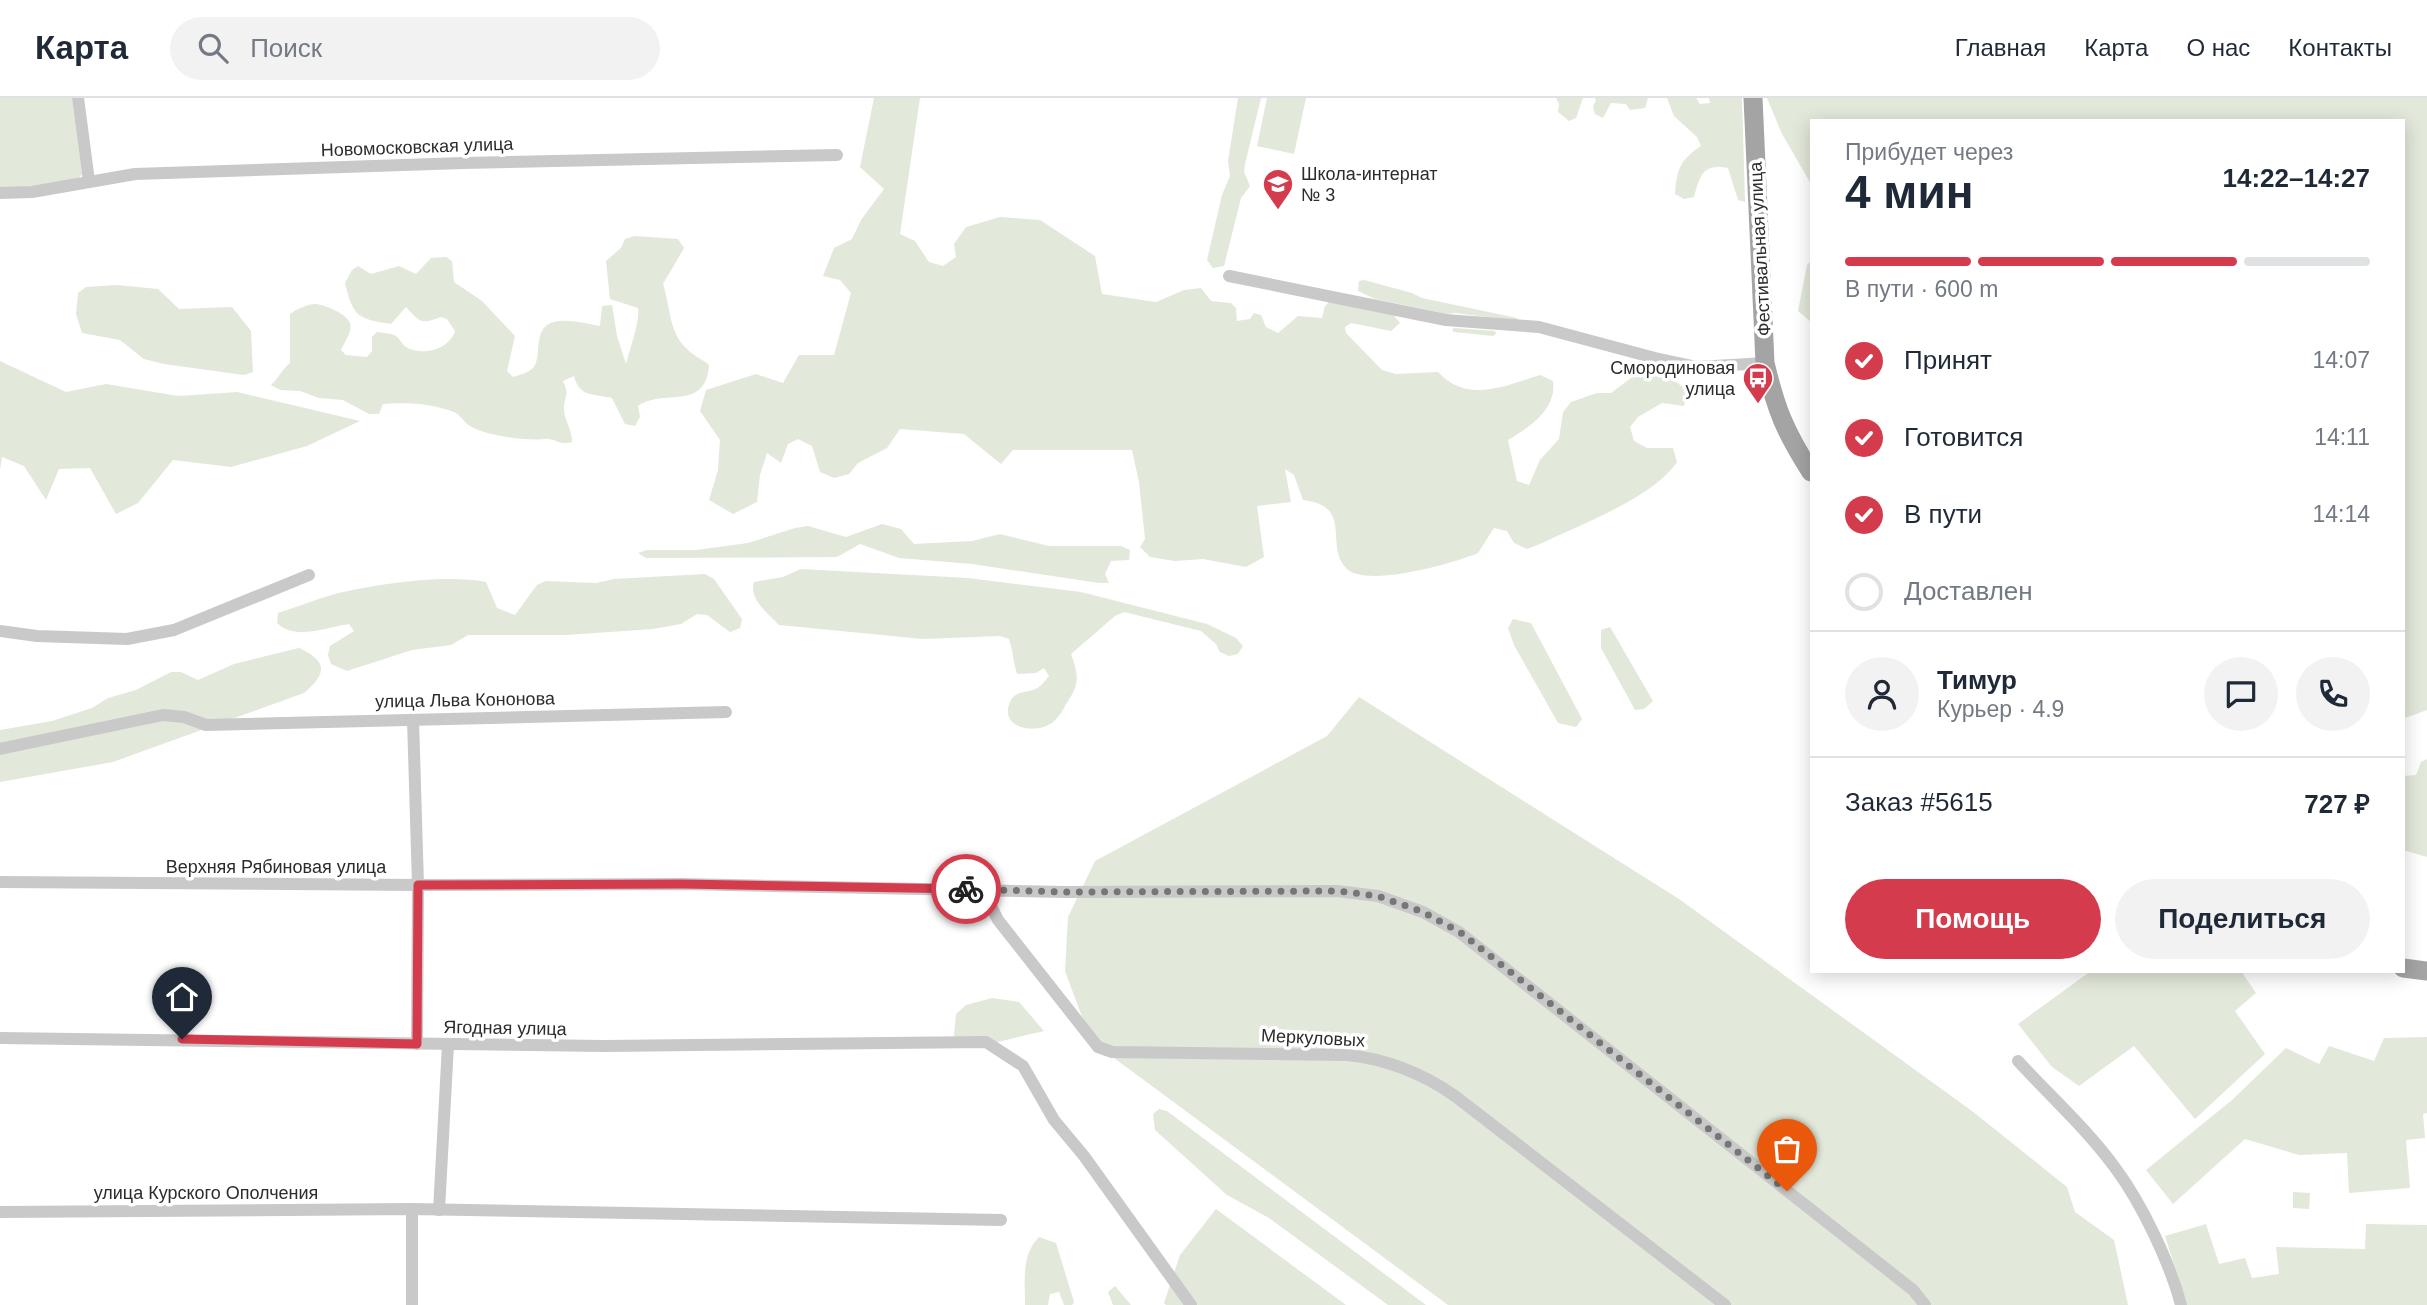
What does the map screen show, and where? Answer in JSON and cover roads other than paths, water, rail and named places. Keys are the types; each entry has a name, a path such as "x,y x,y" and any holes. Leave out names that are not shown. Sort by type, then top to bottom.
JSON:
{"main road":[{"name":"Фестивальная улица","path":"1753,98 1765,363 1774,404 1789,439 1810,470"},
{"path":"2405,968 2427,971"}],"street":[{"path":"78,98 89,181"},
{"name":"Новомосковская улица","path":"0,193 32,192 135,174 463,163 837,155"},
{"path":"1229,276 1446,320 1539,327 1697,367 1765,363"},
{"path":"0,631 37,636 127,639 174,630 309,575"},
{"name":"улица Льва Кононова","path":"0,749 163,715 184,717 206,725 726,712"},
{"path":"414,719 418,885 417,1044"},
{"name":"Верхняя Рябиновая улица","path":"0,882 683,884 987,890 1337,891 1378,896 1423,912 1460,932 1913,1290 1925,1305"},
{"name":"Меркуловых","path":"987,890 998,920 1098,1048 1112,1052 1347,1055 1401,1067 1432,1081 1455,1096 1725,1305"},
{"name":"Ягодная улица","path":"0,1038 604,1046 972,1040 986,1042 1023,1066 1054,1120 1084,1156 1191,1305"},
{"path":"439,1210 448,1045"},
{"path":"2018,1061 2080,1126 2117,1170 2153,1233 2181,1305"},
{"path":"412,1209 412,1305"},
{"name":"улица Курского Ополчения","path":"0,1212 412,1209 1001,1220"}],"place":[{"name":"Школа-интернат № 3","path":"1278,211"},
{"name":"Смородиновая улица","path":"1758,405"}]}
